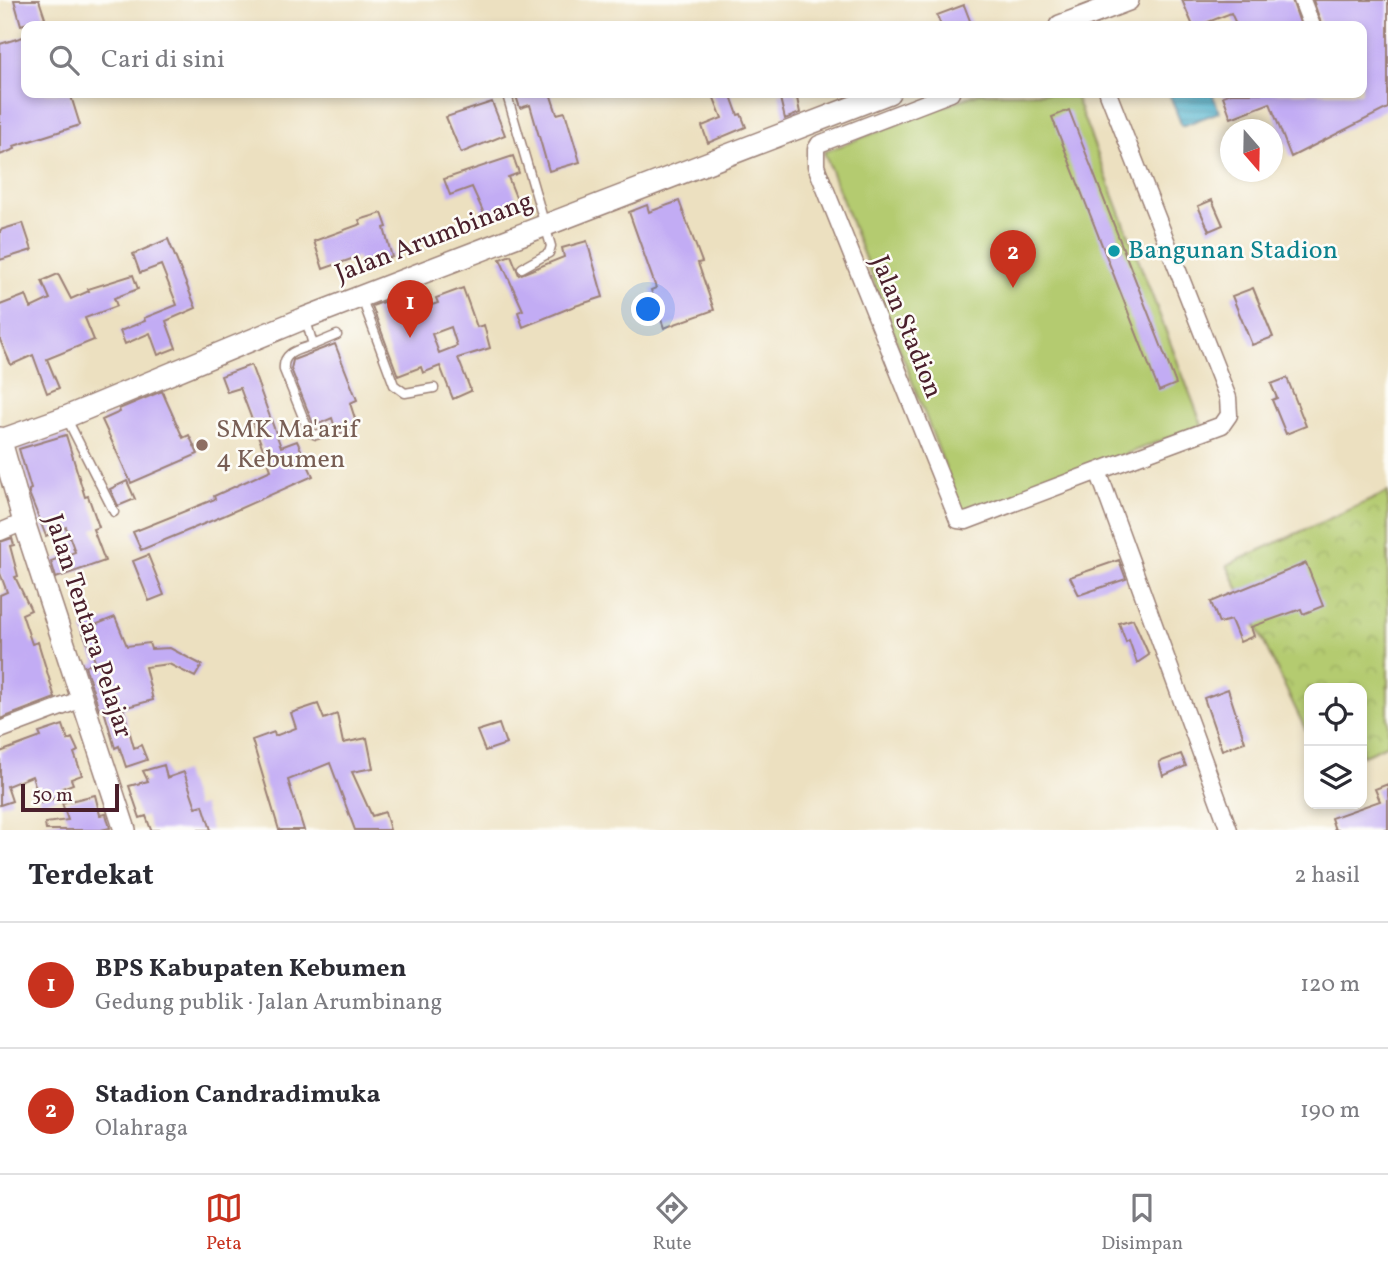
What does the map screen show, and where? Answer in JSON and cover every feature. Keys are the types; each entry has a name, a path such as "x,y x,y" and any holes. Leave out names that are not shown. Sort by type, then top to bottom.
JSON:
{"main road":[{"path":"1080,21 1128,0"},
{"name":"Jalan Arumbinang","path":"0,440 66,417 305,317 876,98"},
{"name":"Jalan Tentara Pelajar","path":"0,440 24,522 125,830"}],"street":[{"path":"1302,0 1310,21"},
{"name":"Jalan Stadion","path":"938,98 819,144 816,149 816,166 958,520 966,521 1222,425 1229,415 1228,398 1110,98"},
{"path":"1098,471 1229,830"},
{"path":"0,532 24,522"},
{"path":"0,730 82,699"}],"lane":[{"path":"508,98 544,226 551,241 549,253 522,268"},
{"path":"361,296 394,384 405,393 434,388"},
{"path":"305,317 313,345"},
{"path":"331,430 316,435 309,432 284,370 283,360 286,355 337,335"},
{"path":"66,417 114,512"}],"green space":[{"path":"966,98 1076,98 1202,425 964,516 824,152"},
{"path":"1388,492 1388,744 1367,754 1367,683 1304,683 1304,727 1227,565"}],"water":[{"path":"1171,98 1214,98 1219,112 1182,126"}],"building":[{"path":"14,0 39,0 45,18 21,21 21,25"},
{"path":"1182,0 1292,0 1299,21 1235,21 1231,13 1211,21 1191,21"},
{"path":"1313,0 1388,0 1388,108 1291,157 1283,136 1283,119 1276,119 1270,103 1231,118 1224,98 1367,98 1367,21 1320,21"},
{"path":"964,5 970,21 939,21 937,15"},
{"path":"21,38 21,98 72,98 80,125 14,146 15,149 0,155 0,44"},
{"path":"517,98 552,98 557,114 565,112 580,162 549,171 530,105 520,108"},
{"path":"714,98 732,98 746,127 708,143 702,126 722,118"},
{"path":"780,98 797,98 800,113 785,119"},
{"path":"492,102 505,135 461,153 446,117"},
{"name":"Bangunan Stadion","path":"1069,110 1176,384 1159,391 1052,117"},
{"path":"513,156 519,173 508,177 519,205 486,218 472,187 450,195 444,179"},
{"path":"1212,200 1223,225 1209,231 1198,206"},
{"path":"679,201 702,262 698,263 714,310 664,328 651,290 656,288 629,212 647,205 649,212"},
{"path":"382,213 392,257 360,267 357,257 323,269 314,241 361,224 359,220"},
{"path":"23,223 32,250 0,260 0,230"},
{"path":"168,239 196,308 166,321 176,348 158,355 150,333 125,344 120,331 177,305 161,265 140,273 133,254"},
{"path":"587,241 603,297 523,327 518,312 523,310 500,259 511,255 519,275 564,257 562,248"},
{"path":"58,274 71,299 89,291 88,289 133,275 138,289 114,298 117,306 85,318 94,340 47,359 59,388 47,393 33,355 11,365 0,340 0,305 26,295 31,308 50,299 42,281"},
{"path":"463,288 477,327 484,325 490,348 458,358 471,391 453,399 440,366 423,373 421,367 398,376 372,306 391,299 398,317 438,303 436,298","holes":["451,327 457,346 439,353 432,334"]},
{"path":"1253,288 1273,337 1252,345 1232,296"},
{"path":"335,344 357,400 350,403 358,428 337,434 332,418 314,426 291,369 293,360"},
{"path":"251,365 281,447 297,441 313,476 141,550 133,532 215,499 214,496 271,470 240,388 227,392 221,376"},
{"path":"1287,378 1306,426 1286,434 1272,400 1277,398 1271,384"},
{"path":"162,391 183,438 189,435 198,454 131,483 102,420 120,412 119,409"},
{"path":"66,435 85,497 88,496 99,527 93,529 105,561 56,578 51,561 75,552 66,527 46,536 29,493 31,489 19,449"},
{"path":"127,481 135,499 118,506 110,489"},
{"path":"12,538 14,545 10,546 18,576 15,577 31,610 22,614 32,644 38,642 55,698 0,719 0,595 7,592 0,573 0,542"},
{"path":"148,555 164,595 149,601 133,561"},
{"path":"1119,560 1126,579 1079,595 1070,577"},
{"path":"1306,563 1323,606 1303,614 1301,609 1251,627 1254,636 1240,642 1231,620 1219,623 1211,602"},
{"path":"115,617 127,646 149,643 151,649 170,648 202,665 195,677 169,664 145,667 153,700 123,708 134,748 141,745 147,760 126,767 119,746 115,748 103,707 99,709 85,666 96,663 82,630"},
{"path":"1133,619 1149,655 1137,663 1129,640 1126,642 1119,623"},
{"path":"1228,689 1245,742 1222,750 1204,698"},
{"path":"318,704 324,719 337,714 343,743 367,738 373,768 352,772 372,816 385,812 390,830 355,830 330,763 288,780 304,830 279,830 252,740 274,732 275,736 296,728 291,713"},
{"path":"499,724 506,744 485,751 477,731"},
{"path":"63,725 68,740 72,738 78,751 74,753 82,775 71,779 73,784 62,788 64,795 41,803 32,776 7,786 12,801 0,805 0,752 41,737 39,733"},
{"path":"1181,754 1186,766 1163,776 1159,762"},
{"path":"164,765 167,778 184,772 196,807 203,805 211,830 151,830 146,816 140,818 129,786 148,781 143,771"},
{"path":"1388,784 1388,830 1335,830 1331,818 1357,809 1367,809 1367,806 1380,801 1375,789"},
{"path":"95,795 100,815 106,814 110,828 46,830 45,823 68,820 62,803"}],"place":[{"name":"Bangunan Stadion","path":"1114,251"},
{"name":"Stadion Candradimuka","path":"1013,288"},
{"name":"BPS Kabupaten Kebumen","path":"410,338"},
{"name":"SMK Ma'arif 4 Kebumen","path":"202,445"}]}
